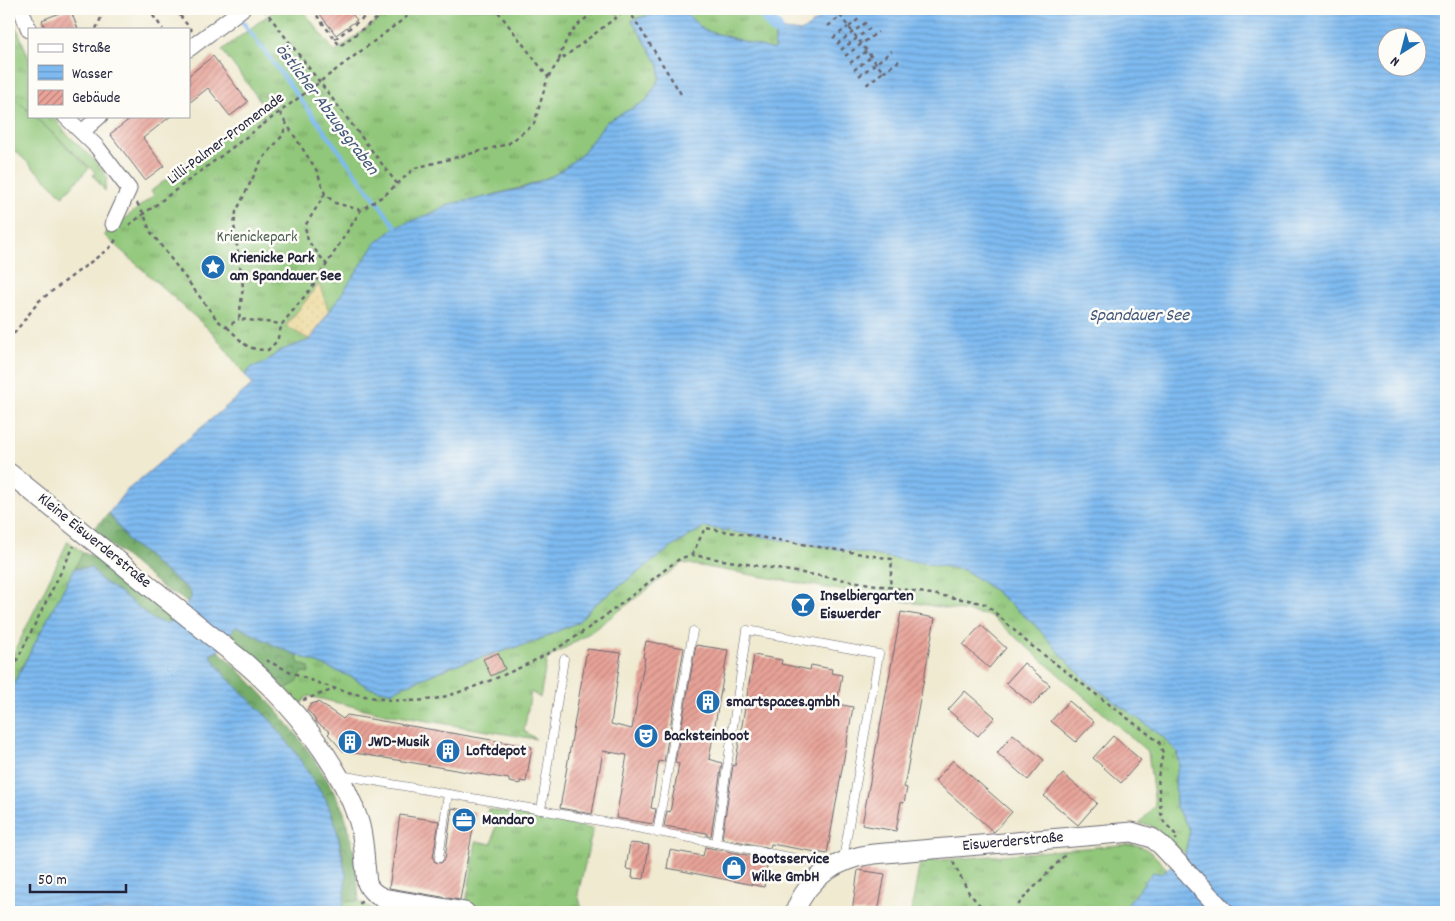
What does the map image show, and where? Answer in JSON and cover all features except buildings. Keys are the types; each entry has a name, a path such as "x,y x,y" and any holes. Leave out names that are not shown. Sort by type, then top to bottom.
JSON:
{"street":[{"path":"20,9 28,28"},
{"path":"194,45 242,9"},
{"path":"67,118 97,146 129,189 114,224"},
{"path":"82,132 98,118"},
{"name":"Kleine Eiswerderstraße","path":"9,474 263,678 311,734 337,774"},
{"path":"337,774 351,799 358,820 368,884 375,894 383,898 465,912"},
{"name":"Eiswerderstraße","path":"795,912 805,892 817,878 837,864 850,858 866,855 1132,832 1152,838 1161,845 1224,912"}],"lane":[{"path":"337,774 822,863 837,864 879,654 747,630 716,843"},
{"path":"657,833 692,631"},
{"path":"541,810 564,659"},
{"path":"439,858 448,794"}],"path":[{"path":"96,28 105,9"},
{"path":"148,9 162,28"},
{"path":"175,9 185,28"},
{"path":"264,9 398,184"},
{"path":"312,9 340,46 389,9"},
{"path":"352,9 357,15 366,9"},
{"path":"335,40 375,9"},
{"name":"Lilli-Palmer-Promenade","path":"227,327 218,321 150,231 144,214 418,9"},
{"path":"496,9 548,76"},
{"path":"558,61 628,9 681,94"},
{"path":"835,9 883,72"},
{"path":"828,26 847,9"},
{"path":"280,113 317,171 325,194 335,203 360,210 368,207 386,194 415,168 508,144 534,124 548,76 558,61 565,41 584,18 599,10 620,15"},
{"path":"833,38 862,17"},
{"path":"837,44 868,21"},
{"path":"841,50 873,26"},
{"path":"845,56 878,32"},
{"path":"850,63 867,51"},
{"path":"860,76 892,51"},
{"path":"854,70 871,56"},
{"path":"866,85 899,61"},
{"path":"239,318 243,287 234,224 236,212 261,160 283,135 286,123"},
{"path":"325,194 305,226 308,241 327,265"},
{"path":"282,324 239,318 227,327 235,334 239,341 255,350 268,350 276,341 282,324 313,286 327,265 360,210"},
{"path":"9,340 39,301 112,246"},
{"path":"692,555 705,528 892,559 890,587"},
{"path":"9,676 76,542"},
{"path":"262,658 296,675 337,688 296,703"},
{"path":"1014,912 1021,901 1066,854"},
{"path":"950,857 969,893 986,912"},
{"path":"358,912 363,895"}],"green space":[{"path":"9,9 28,56 28,110 9,93"},
{"name":"Krienickepark","path":"276,9 302,9 335,52 392,9 669,9 632,20 659,65 660,78 646,101 606,122 581,155 556,174 527,186 473,200 453,203 424,216 310,340 279,351 266,362 252,367 245,375 213,333 104,235 154,195 151,191 264,106 222,50"},
{"path":"681,9 761,9 776,29 774,50 704,30"},
{"path":"15,98 28,111 28,118 36,118 89,168 63,196 9,145 9,105"},
{"path":"36,118 55,118 66,133 94,160 107,177 105,191 93,175 95,172"},
{"path":"109,513 130,543 191,593 191,598 187,603 180,597 167,591 93,530"},
{"path":"704,527 965,570 995,591 1034,624 1089,683 1162,736 1177,752 1179,765 1175,777 1176,807 1190,830 1185,854 1158,830 1149,825 1139,824 1155,805 1148,752 991,616 682,563 591,632 547,659 540,698 531,692 524,731 536,739 386,714 308,696 300,705 272,675 230,643 232,640 228,639 291,652 352,677 368,687 390,692 452,666 531,643 578,622 594,605 672,547"},
{"path":"68,541 83,553 9,692 9,663"},
{"path":"83,553 101,561 114,570 175,618 166,624 152,619 122,594 102,581 91,568 74,569"},
{"path":"237,626 280,648 299,655 297,659 299,663 309,667 309,673 303,672 296,683 285,689 272,675 230,643 232,640 228,639 230,631"},
{"path":"219,651 278,711 304,744 327,780 341,806 350,832 356,866 359,901 347,901 344,898 346,876 342,851 336,826 327,802 295,752 272,722 225,676 210,655"},
{"path":"488,809 593,829 578,894 581,906 586,912 516,912 466,904 476,841 492,844 496,824 486,822"},
{"path":"1132,844 1148,850 1168,870 1161,874 1153,872 1121,912 911,912 920,862"},
{"path":"344,898 347,901 359,901 374,909 373,912 343,912"}],"sand":[{"path":"319,284 329,312 310,340 286,326"}],"water":[{"name":"Spandauer See","path":"669,9 681,9 704,30 774,50 776,29 801,32 833,9 1446,9 1446,912 1121,912 1153,872 1161,874 1185,854 1190,830 1176,807 1175,777 1179,765 1177,752 1162,736 1089,683 1034,624 995,591 965,570 704,527 672,547 594,605 578,622 531,643 452,666 390,692 368,687 352,677 280,648 237,626 234,629 220,649 210,655 225,676 272,722 295,752 327,802 336,826 346,876 343,912 9,912 9,692 74,569 91,568 102,581 122,594 152,619 166,624 178,616 191,598 191,593 186,587 130,543 109,513 125,492 253,384 245,375 252,367 266,362 279,351 310,340 376,243 396,227 453,203 527,187 556,174 581,155 606,122 646,101 660,78 659,65 632,20"}],"waterway":[{"path":"761,9 776,29"},
{"name":"östlicher Abzugsgraben","path":"239,17 396,227"}],"place":[{"name":"Krienicke Park am Spandauer See","path":"213,267"},
{"name":"Inselbiergarten Eiswerder","path":"803,605"},
{"name":"smartspaces.gmbh","path":"708,702"},
{"name":"Backsteinboot","path":"646,736"},
{"name":"JWD-Musik","path":"350,742"},
{"name":"Loftdepot","path":"448,751"},
{"name":"Mandaro","path":"464,820"},
{"name":"Bootsservice Wilke GmbH","path":"734,868"}]}
